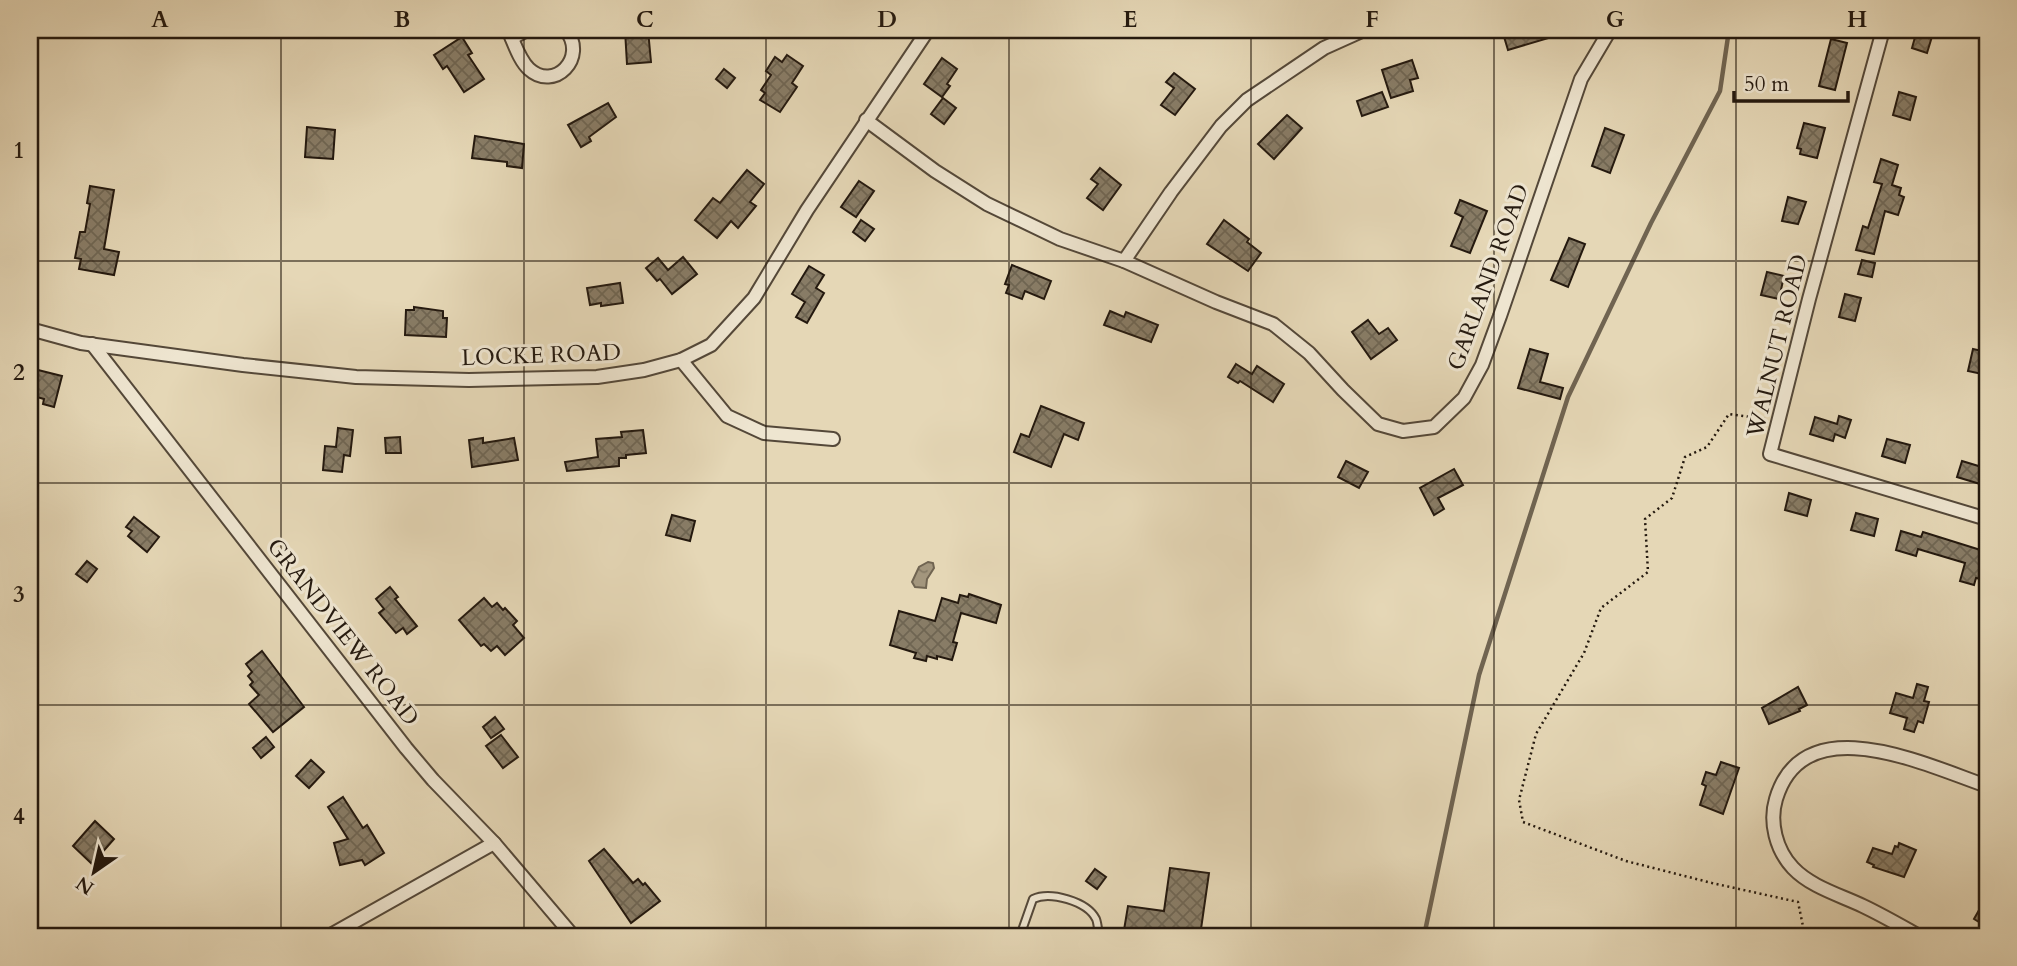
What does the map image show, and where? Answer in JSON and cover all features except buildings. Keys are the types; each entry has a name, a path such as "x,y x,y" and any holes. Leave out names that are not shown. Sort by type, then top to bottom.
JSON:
{"street":[{"path":"527,30 510,34 529,69 538,74 553,75 566,68 573,55 572,40 566,30"},
{"name":"LOCKE ROAD","path":"30,329 92,344 243,365 381,378 469,380 597,377 645,370 681,360 711,345 754,298 807,210 928,30"},
{"path":"1124,261 1171,191 1221,126 1247,100 1324,48 1364,30"},
{"name":"GARLAND ROAD","path":"866,120 935,171 987,204 1060,239 1124,261 1273,324 1308,352 1378,424 1402,431 1434,427 1464,398 1482,365 1581,79 1610,30"},
{"name":"WALNUT ROAD","path":"1883,30 1809,299 1770,454 1987,519"},
{"name":"GRANDVIEW ROAD","path":"92,344 406,748 494,843 573,936"},
{"path":"681,360 727,415 764,433 833,439"},
{"path":"1919,936 1810,881 1791,866 1775,834 1774,811 1780,789 1793,769 1812,755 1845,747 1870,749 1908,759 1987,786"},
{"path":"329,936 494,843"}],"lane":[{"path":"1020,936 1033,899 1042,895 1085,908 1096,919 1099,936"}],"path":[{"path":"1779,421 1729,414 1707,447 1685,457 1672,498 1645,519 1648,572 1601,608 1584,653 1536,734 1519,800 1522,822 1626,861 1798,902 1805,936"}],"water":[{"path":"928,562 933,563 934,568 927,579 926,588 915,587 912,582 919,567"}],"waterway":[{"path":"1424,936 1479,675 1568,397 1651,223 1720,91 1729,30"}]}
